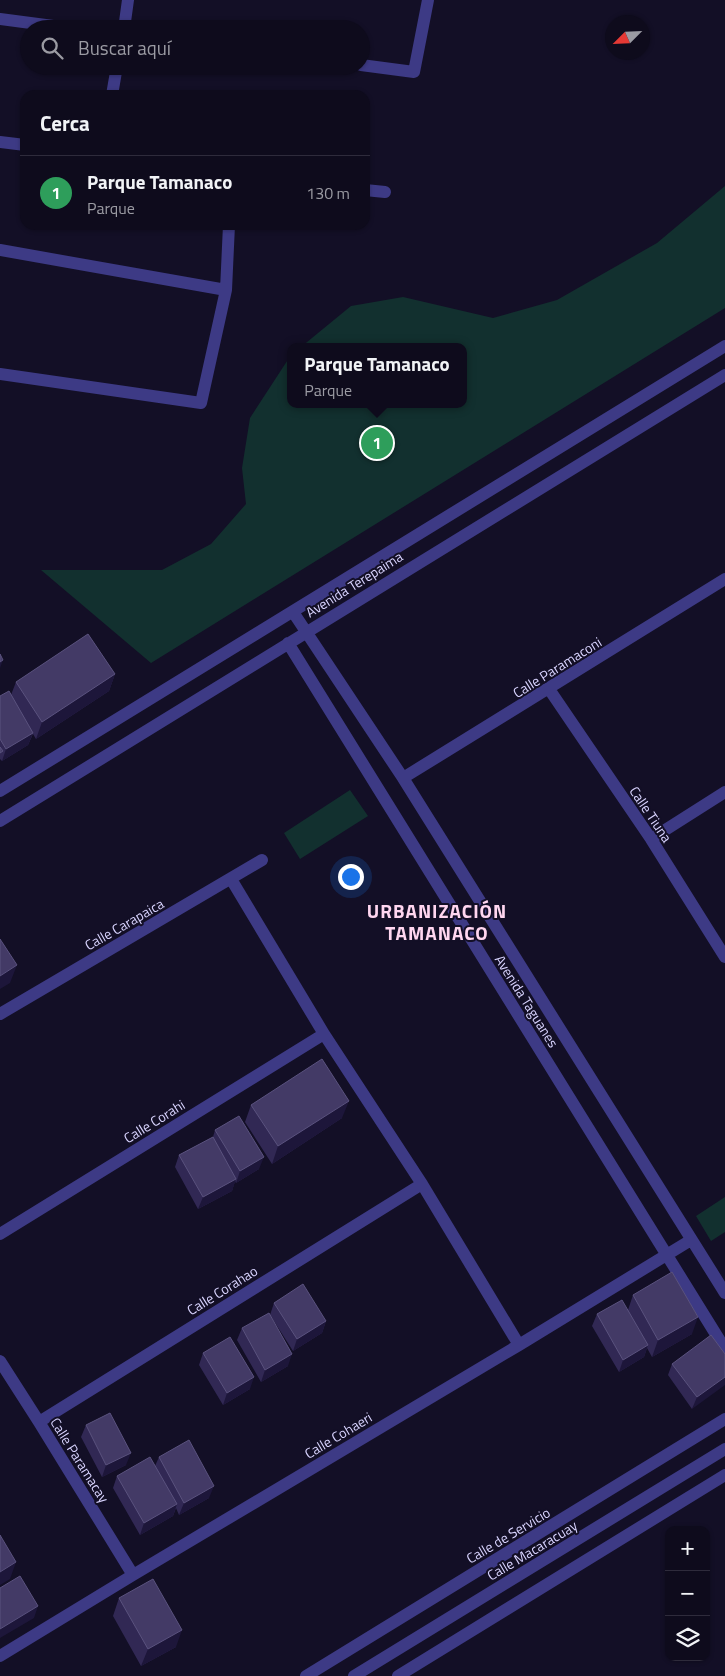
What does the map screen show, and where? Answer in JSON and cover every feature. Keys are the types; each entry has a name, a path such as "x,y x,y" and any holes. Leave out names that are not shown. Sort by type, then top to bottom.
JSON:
{"street":[{"path":"125,20 128,0"},
{"path":"370,66 414,72 428,0"},
{"path":"0,19 20,22"},
{"path":"113,90 115,75"},
{"path":"0,142 20,144"},
{"path":"370,190 385,192"},
{"path":"0,374 201,403 226,290 229,230"},
{"path":"0,250 226,290"},
{"name":"Avenida Terepaima","path":"0,791 725,346"},
{"name":"Avenida Terepaima","path":"0,821 725,375"},
{"name":"Calle Paramaconi","path":"403,778 725,579"},
{"name":"Avenida Taguanes","path":"293,612 403,778 725,1293"},
{"name":"Avenida Taguanes","path":"288,643 725,1349"},
{"name":"Calle Tiuna","path":"549,689 651,839 725,957"},
{"path":"651,839 725,792"},
{"name":"Calle Carapaica","path":"0,1014 262,860"},
{"path":"231,879 324,1034 422,1184 519,1344"},
{"name":"Calle Corahi","path":"0,1234 324,1034"},
{"name":"Calle Corahao","path":"39,1422 422,1184"},
{"name":"Calle Cohaeri","path":"0,1656 691,1240"},
{"name":"Calle Paramacay","path":"0,1361 133,1575"},
{"name":"Calle de Servicio","path":"306,1676 725,1419"},
{"name":"Calle Macaracuay","path":"354,1676 725,1449"},
{"path":"398,1676 725,1475"}],"green space":[{"path":"725,186 725,308 151,663 41,570 162,570 211,544 246,504 242,468 250,418 287,361 287,408 467,408 467,343 306,343 351,306 403,297 493,318 557,300 657,243"},
{"path":"350,790 368,816 300,859 284,833"},
{"path":"725,1197 725,1232 711,1241 696,1216"}],"building":[{"path":"88,634 115,674 42,722 16,682"},
{"path":"9,691 33,733 6,749 0,739 0,696"},
{"path":"0,939 17,965 0,976"},
{"path":"322,1059 349,1101 278,1146 251,1105"},
{"path":"239,1116 264,1157 240,1171 215,1130"},
{"path":"213,1137 236,1179 203,1197 179,1155"},
{"path":"672,1272 698,1317 658,1340 633,1295"},
{"path":"303,1284 326,1321 297,1339 274,1303"},
{"path":"622,1300 648,1345 623,1360 597,1314"},
{"path":"269,1313 292,1354 265,1370 242,1328"},
{"path":"711,1335 725,1354 725,1377 697,1397 672,1364"},
{"path":"230,1337 254,1377 227,1393 203,1353"},
{"path":"110,1413 131,1453 106,1465 86,1425"},
{"path":"189,1440 214,1486 184,1503 159,1457"},
{"path":"150,1457 177,1504 144,1523 117,1476"},
{"path":"0,1535 16,1562 0,1572"},
{"path":"20,1576 38,1606 0,1629 0,1588"},
{"path":"153,1579 182,1630 148,1649 119,1598"}],"place":[{"name":"Parque Tamanaco","path":"377,443"}],"district":[{"name":"URBANIZACIÓN TAMANACO","path":"437,921"}]}
